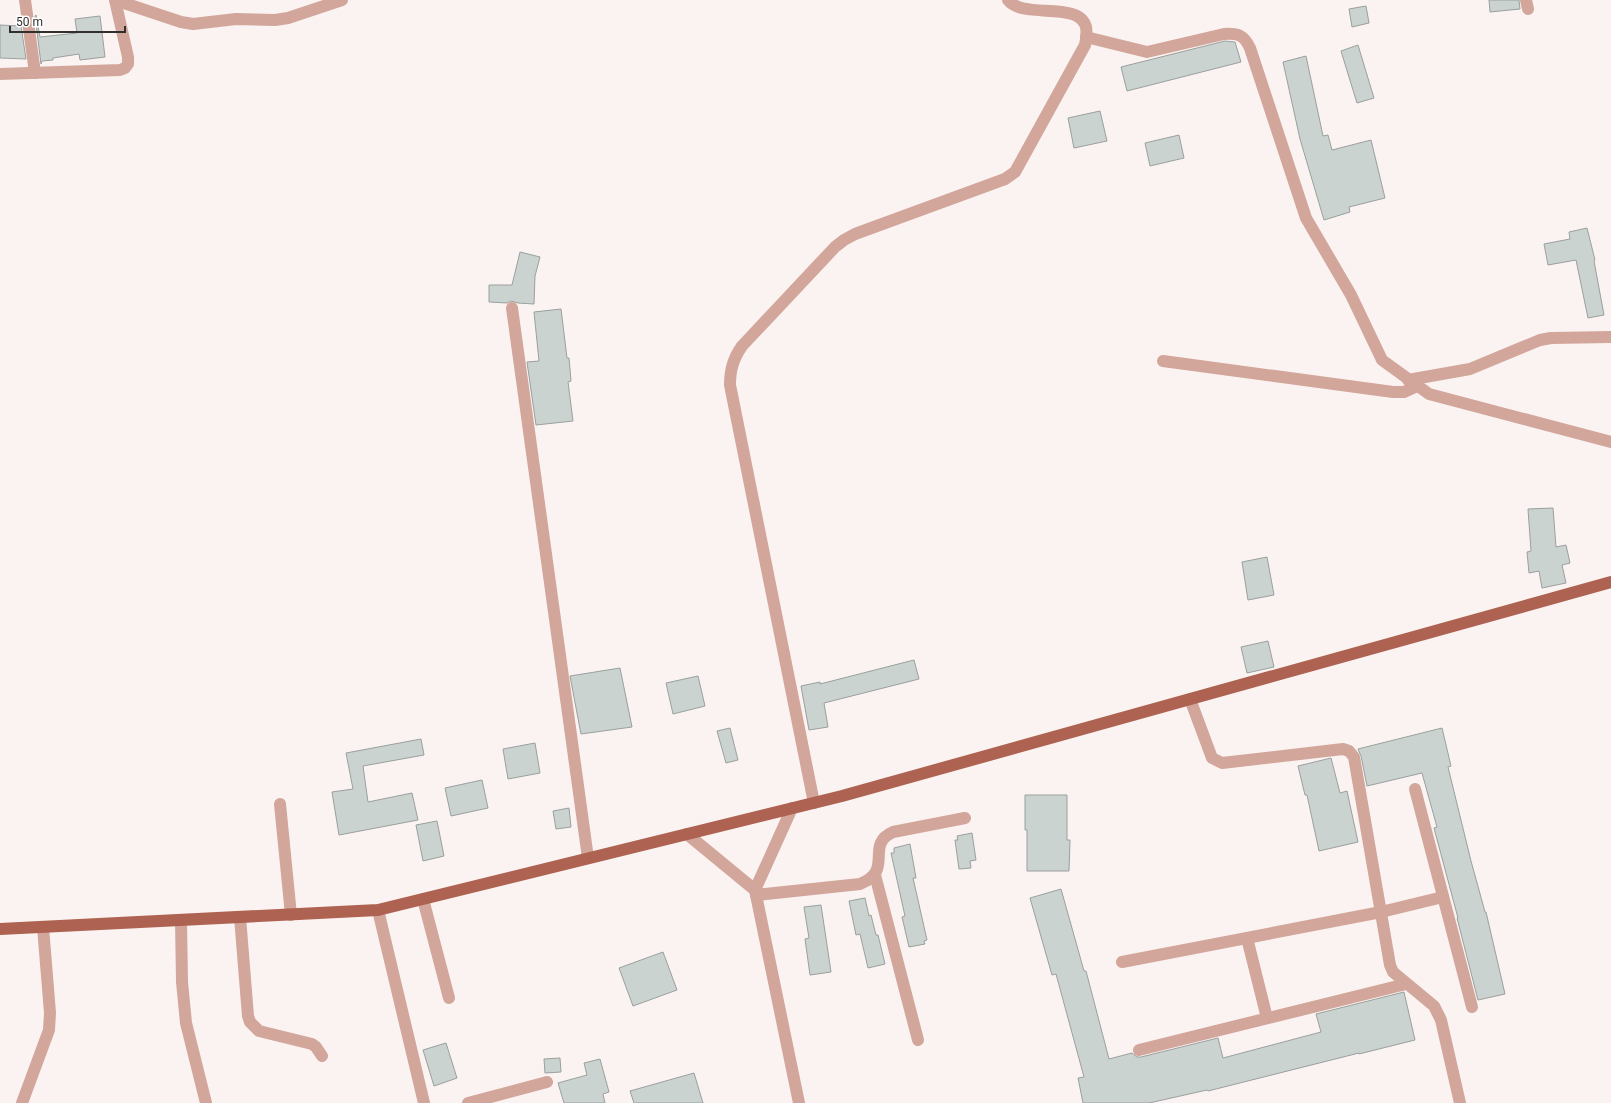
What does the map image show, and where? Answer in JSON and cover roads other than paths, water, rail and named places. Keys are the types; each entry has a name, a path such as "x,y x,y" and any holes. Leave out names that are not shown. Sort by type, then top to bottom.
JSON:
{"main road":[{"path":"0,929 378,910 814,803 1611,582"}],"street":[{"path":"25,0 35,73"},
{"path":"0,74 120,70 126,68 128,64 128,57 115,0"},
{"path":"115,0 181,22 193,24 236,19 275,20 288,18 342,0"},
{"path":"814,803 730,385 730,370 735,357 742,346 844,240 1005,179 1015,172 1085,45 1086,27 1081,14 1073,10 1063,8 1019,7 1010,3 1008,0"},
{"path":"1086,37 1147,52 1224,34 1242,36 1247,41 1250,48 1306,218 1351,295 1379,356 1386,364 1432,396 1611,442"},
{"path":"512,308 588,858"},
{"path":"1163,361 1393,392 1404,392 1412,383 1470,369 1540,340 1551,338 1611,337"},
{"path":"1190,699 1212,758 1222,764 1343,749 1349,751 1354,757 1390,966 1393,972 1434,1006 1438,1012 1460,1103"},
{"path":"1415,789 1472,1007"},
{"path":"280,804 291,915"},
{"path":"792,808 755,892 799,1103"},
{"path":"687,834 755,892 860,884 868,881 875,875 879,867 879,846 881,839 886,835 893,832 965,818"},
{"path":"875,875 918,1040"},
{"path":"1122,962 1381,912 1443,897"},
{"path":"424,899 449,998"},
{"path":"378,910 424,1103"},
{"path":"240,917 248,1016 250,1022 259,1031 312,1044 316,1046 322,1056"},
{"path":"181,920 182,982 186,1023 206,1103"},
{"path":"22,1103 49,1030 50,1013 42,927"},
{"path":"1247,938 1267,1018"},
{"path":"1140,1050 1406,984"},
{"path":"468,1103 546,1082"}]}
